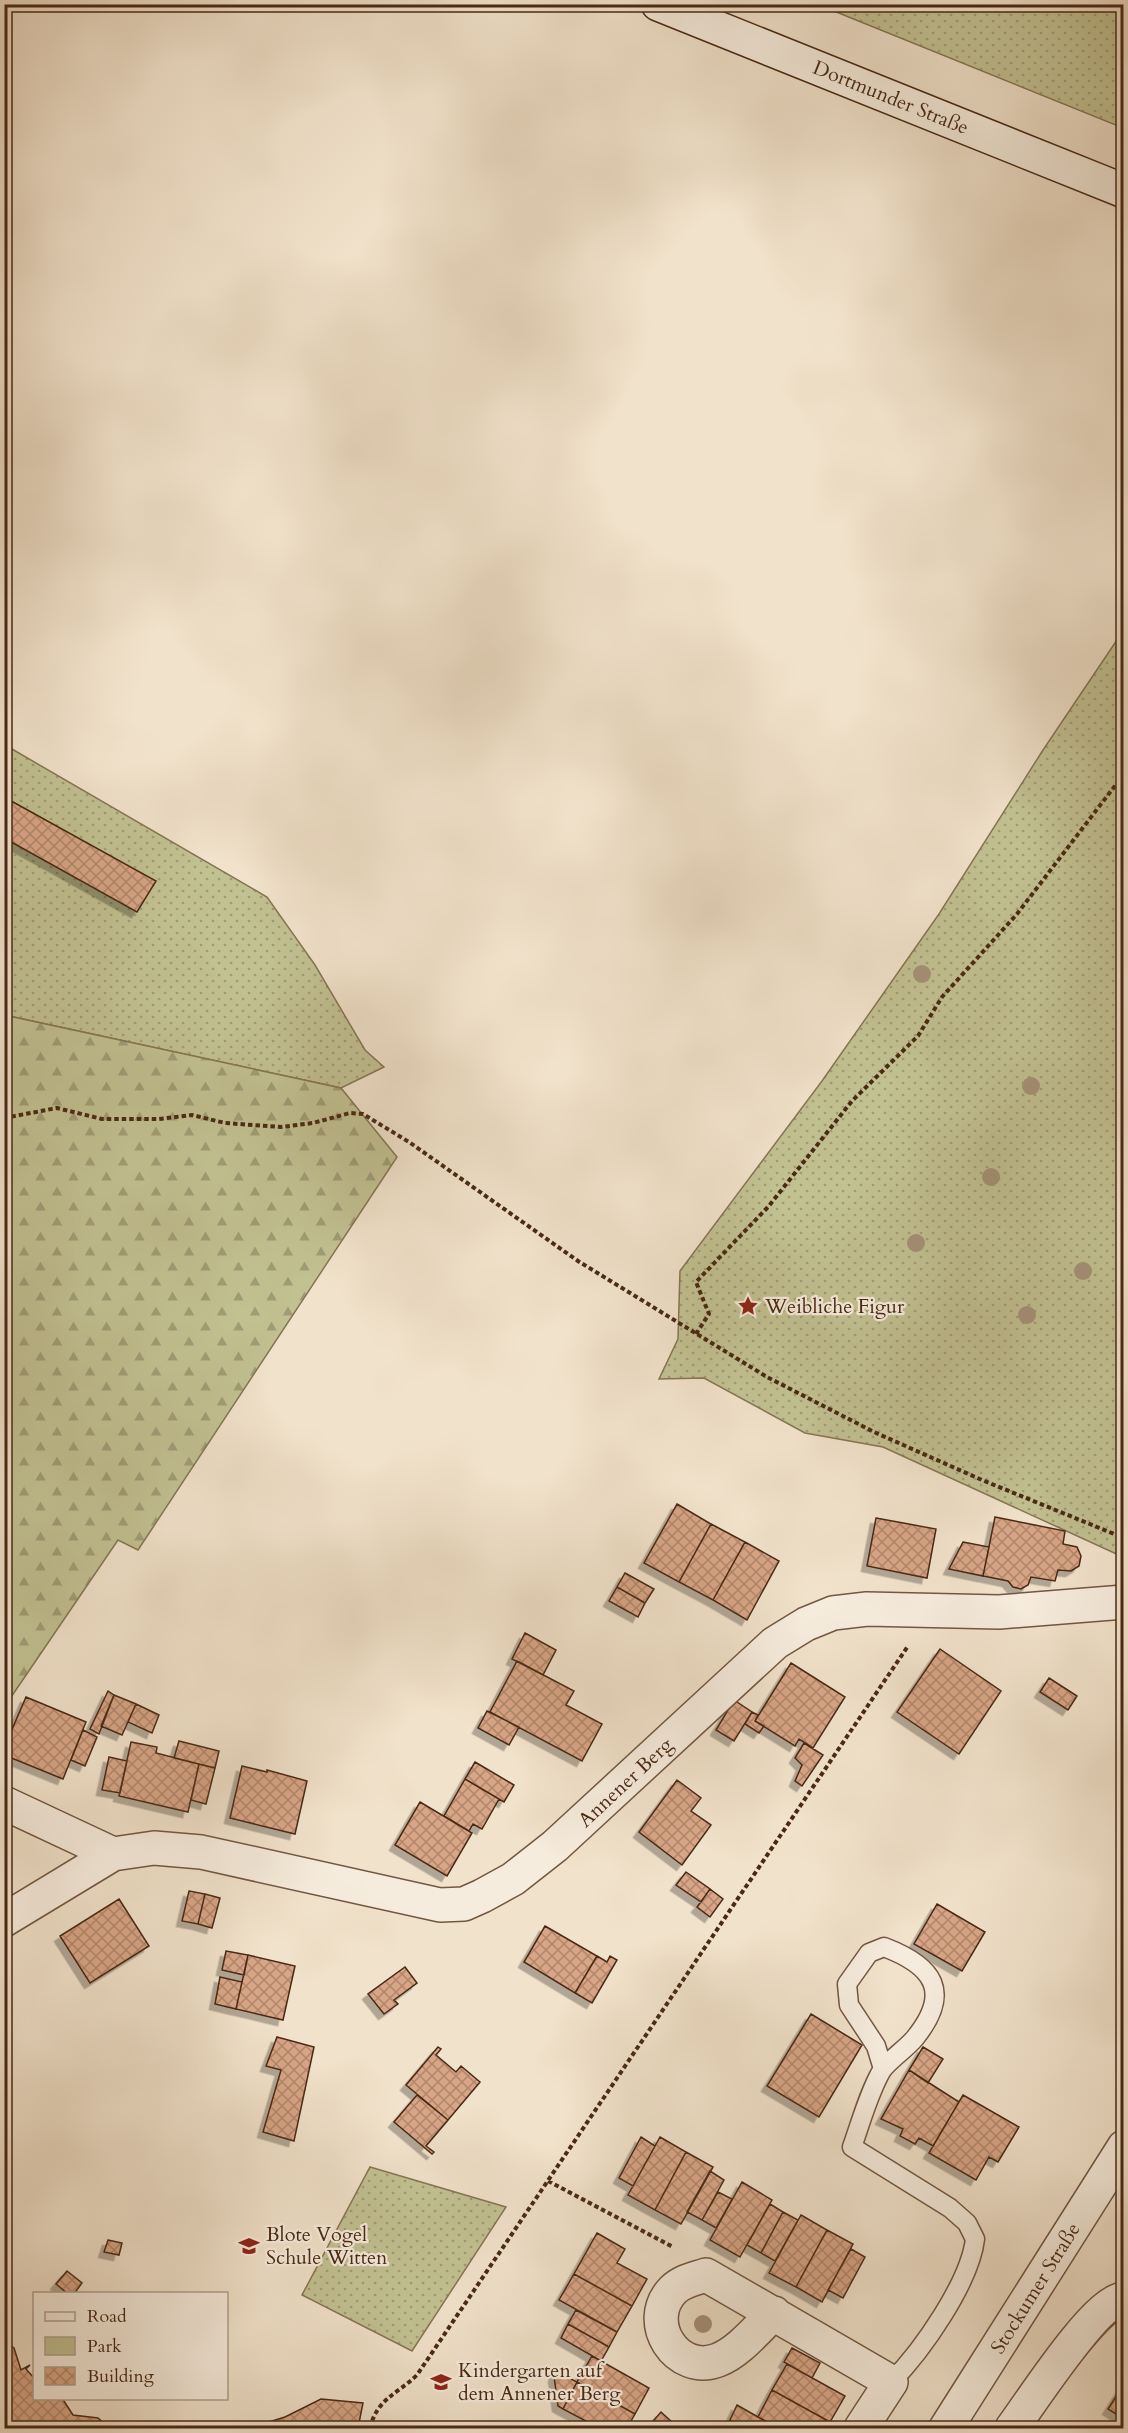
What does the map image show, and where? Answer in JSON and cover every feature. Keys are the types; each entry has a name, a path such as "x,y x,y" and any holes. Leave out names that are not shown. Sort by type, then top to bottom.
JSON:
{"street":[{"name":"Dortmunder Straße","path":"658,4 1124,191"},
{"name":"Annener Berg","path":"4,1920 113,1854 154,1848 201,1852 440,1905 464,1904 513,1879 555,1846 775,1643 806,1624 834,1613 867,1610 999,1612 1124,1602"},
{"path":"4,1803 113,1854"},
{"name":"Stockumer Straße","path":"946,2428 1124,2147"},
{"path":"774,2313 723,2358 705,2363 687,2360 669,2346 664,2337 661,2314 664,2302 672,2291 683,2283 706,2275 774,2313 891,2382 861,2428"},
{"path":"1012,2428 1087,2326 1108,2305 1124,2299"}],"lane":[{"path":"883,2069 876,2046 849,2005 847,1984 869,1953 884,1947 921,1965 934,1986 934,2010 915,2038 883,2069 852,2147 950,2208 967,2223 975,2239 966,2276 908,2365 891,2382"}],"path":[{"path":"696,1334 709,1314 696,1282 768,1208 852,1101 918,1036 942,997 1017,914 1124,774"},
{"path":"4,1118 57,1108 102,1119 159,1119 192,1115 225,1123 281,1127 313,1123 350,1113 363,1114 409,1142 578,1261 767,1377 874,1432 982,1480 1124,1538"},
{"path":"370,2428 374,2413 383,2400 400,2391 417,2375 916,1635 927,1611"},
{"path":"548,2181 677,2250 706,2275"}],"green space":[{"path":"819,5 1123,5 1123,128"},
{"path":"1123,631 1124,1557 883,1447 805,1433 704,1378 659,1379 678,1339 680,1271 822,1081 939,914 1043,750"},
{"path":"5,745 267,897 315,965 365,1050 384,1067 341,1088 5,1015"},
{"path":"4,1015 341,1088 397,1157 138,1550 118,1540 5,1706"},
{"path":"370,2167 506,2207 412,2351 302,2295"}],"building":[{"path":"4,797 156,881 137,912 4,838"},
{"path":"677,1504 711,1524 679,1582 644,1563"},
{"path":"995,1517 1065,1531 1063,1544 1077,1547 1081,1556 1079,1566 1071,1571 1058,1570 1055,1581 1031,1577 1028,1585 1021,1589 1013,1587 1008,1581 983,1576"},
{"path":"876,1518 936,1529 927,1578 867,1566"},
{"path":"711,1524 745,1542 713,1600 679,1582"},
{"path":"745,1542 779,1561 747,1620 713,1600"},
{"path":"963,1542 989,1547 983,1576 949,1569"},
{"path":"625,1573 654,1589 645,1603 617,1587"},
{"path":"617,1587 645,1603 638,1617 609,1601"},
{"path":"525,1633 556,1650 543,1675 512,1659"},
{"path":"940,1649 1001,1691 959,1754 897,1712"},
{"path":"517,1661 574,1691 566,1705 602,1724 582,1761 490,1712"},
{"path":"791,1663 845,1697 813,1748 799,1739 795,1746 755,1721"},
{"path":"1049,1678 1077,1696 1068,1710 1040,1692"},
{"path":"108,1691 114,1695 99,1734 90,1729"},
{"path":"114,1695 136,1704 122,1735 101,1726"},
{"path":"26,1697 86,1722 63,1779 4,1755 4,1748"},
{"path":"734,1700 752,1712 734,1741 716,1730"},
{"path":"136,1704 159,1715 152,1733 128,1722"},
{"path":"487,1711 519,1727 509,1745 478,1728"},
{"path":"752,1712 758,1715 755,1721 764,1726 759,1733 745,1724"},
{"path":"83,1730 97,1737 85,1766 71,1760"},
{"path":"179,1741 219,1751 215,1768 174,1758"},
{"path":"131,1742 157,1747 156,1753 199,1764 188,1812 119,1796"},
{"path":"804,1743 823,1755 802,1786 795,1781 802,1765 795,1758"},
{"path":"109,1757 127,1761 120,1793 102,1790"},
{"path":"475,1762 514,1785 504,1802 465,1779"},
{"path":"199,1764 215,1768 206,1804 191,1800"},
{"path":"242,1766 307,1781 295,1834 230,1818"},
{"path":"465,1779 499,1799 482,1829 473,1824 469,1831 444,1816"},
{"path":"677,1780 701,1798 691,1811 711,1825 682,1865 639,1832"},
{"path":"420,1802 472,1833 447,1876 395,1845"},
{"path":"686,1872 710,1889 701,1902 676,1885"},
{"path":"710,1889 723,1899 710,1917 697,1907"},
{"path":"189,1891 205,1894 198,1924 182,1921"},
{"path":"205,1894 220,1898 212,1928 198,1924"},
{"path":"119,1899 149,1946 90,1983 60,1936"},
{"path":"937,1904 985,1932 962,1971 914,1944"},
{"path":"545,1926 597,1956 575,1993 524,1962"},
{"path":"226,1951 248,1955 244,1975 222,1970"},
{"path":"248,1955 295,1966 283,2020 236,2009"},
{"path":"597,1956 607,1962 610,1956 617,1960 592,2003 575,1993"},
{"path":"405,1967 417,1983 394,2000 398,2004 384,2014 368,1994"},
{"path":"220,1977 242,1982 236,2009 215,2004"},
{"path":"811,2014 862,2045 819,2117 767,2086"},
{"path":"277,2037 314,2047 294,2141 263,2132 281,2070 266,2066"},
{"path":"438,2047 441,2049 436,2055 456,2072 461,2066 480,2082 448,2120 406,2085"},
{"path":"923,2047 943,2059 928,2083 909,2070"},
{"path":"909,2070 959,2102 933,2146 919,2138 915,2144 900,2136 903,2129 881,2119"},
{"path":"417,2095 448,2120 426,2146 434,2152 432,2154 394,2122"},
{"path":"963,2095 1019,2127 998,2162 989,2157 976,2180 929,2153"},
{"path":"641,2137 655,2146 633,2186 619,2178"},
{"path":"660,2137 686,2152 655,2210 628,2195"},
{"path":"686,2152 713,2167 681,2224 655,2210"},
{"path":"710,2171 724,2180 702,2220 687,2212"},
{"path":"742,2182 772,2200 740,2257 710,2240"},
{"path":"718,2192 732,2199 716,2228 702,2220"},
{"path":"770,2204 783,2212 761,2253 747,2245"},
{"path":"783,2212 798,2220 775,2261 761,2253"},
{"path":"801,2215 827,2230 796,2287 769,2273"},
{"path":"827,2230 853,2244 822,2302 796,2287"},
{"path":"597,2233 625,2249 617,2263 647,2279 632,2306 574,2274"},
{"path":"108,2240 122,2243 119,2255 104,2252"},
{"path":"851,2249 865,2257 843,2298 828,2290"},
{"path":"67,2271 82,2283 75,2292 66,2292 56,2284"},
{"path":"574,2274 632,2306 617,2332 559,2300"},
{"path":"576,2310 617,2332 609,2347 568,2324"},
{"path":"568,2324 609,2347 601,2361 561,2338"},
{"path":"4,2341 14,2348 21,2370 30,2365 26,2369 33,2377 33,2400 63,2400 73,2415 98,2418 109,2428 4,2428"},
{"path":"792,2348 820,2363 812,2378 784,2362"},
{"path":"592,2356 649,2388 635,2414 577,2382"},
{"path":"787,2364 845,2396 830,2422 772,2390"},
{"path":"556,2371 577,2382 563,2409 558,2406 554,2376"},
{"path":"577,2382 635,2414 627,2428 599,2428 563,2409"},
{"path":"1122,2387 1124,2388 1124,2419 1108,2409"},
{"path":"772,2390 830,2422 827,2428 779,2428 758,2417"},
{"path":"321,2399 363,2403 358,2428 249,2428 285,2417"},
{"path":"737,2405 778,2428 745,2428 730,2420"},
{"path":"661,2412 672,2422 667,2428 647,2428"},
{"path":"730,2420 745,2428 725,2428"}],"place":[{"name":"Weibliche Figur","path":"748,1306"},
{"name":"Blote Vogel Schule Witten","path":"249,2246"},
{"name":"Kindergarten auf dem Annener Berg","path":"441,2382"}]}
